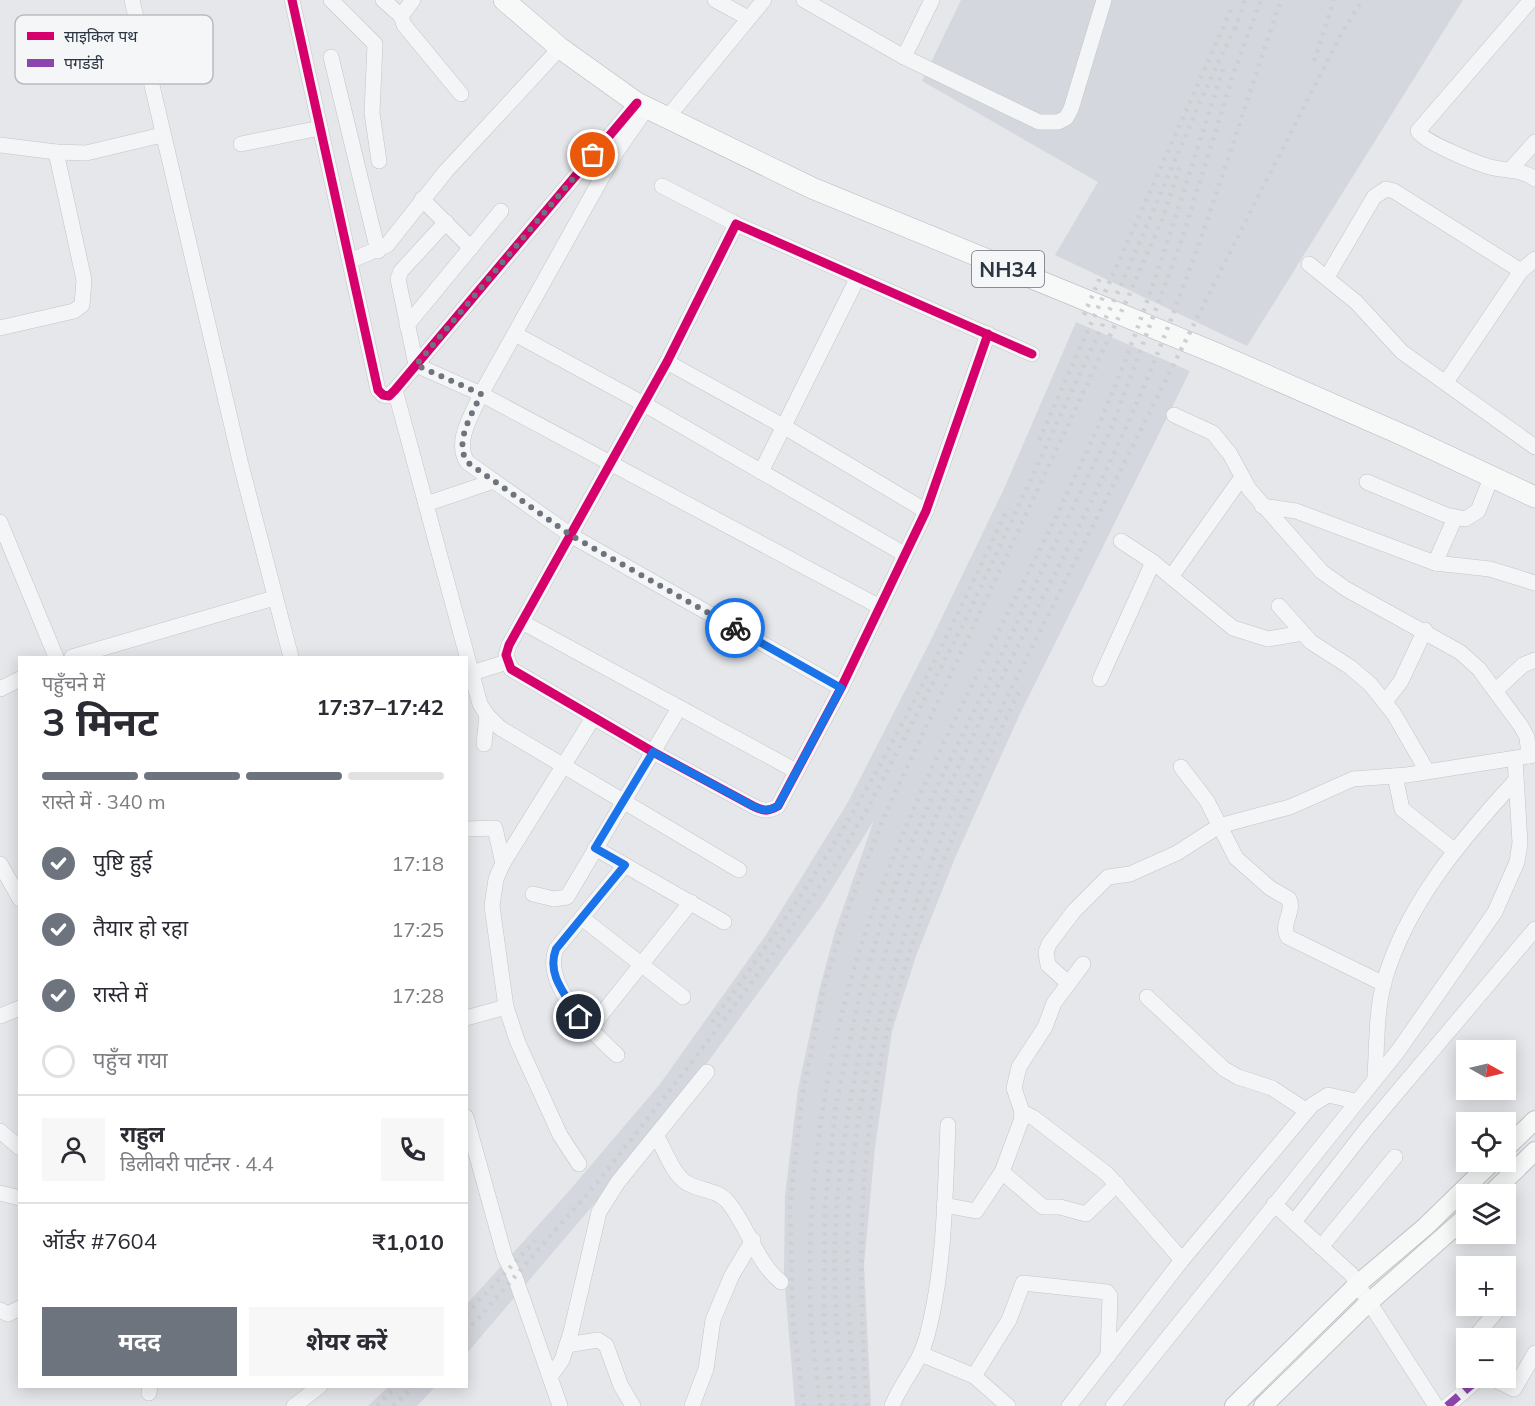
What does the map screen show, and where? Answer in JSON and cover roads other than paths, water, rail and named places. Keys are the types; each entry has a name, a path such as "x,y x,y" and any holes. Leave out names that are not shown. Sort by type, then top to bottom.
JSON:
{"highway":[{"name":"NH34","path":"504,0 560,48 642,105 812,188 1220,355 1405,436 1535,497"}],"main road":[{"path":"1516,1138 1535,1120"},
{"path":"1501,1184 1535,1151"},
{"path":"1234,1406 1359,1283 1425,1227 1481,1172"},
{"path":"1263,1406 1370,1301 1456,1226"}],"street":[{"path":"132,0 135,15"},
{"path":"292,0 378,390 383,395 389,396 395,390 642,105"},
{"path":"331,0 375,44 377,52 372,112 379,161"},
{"path":"383,0 401,16 404,25 461,94"},
{"path":"401,16 413,0"},
{"path":"715,0 748,18"},
{"path":"667,118 764,0"},
{"path":"804,0 904,57 1039,122 1058,122 1066,118 1071,109 1104,0"},
{"path":"904,57 932,0"},
{"path":"1531,0 1418,131 1426,139 1476,162 1526,173 1535,179"},
{"path":"350,261 378,251 392,239 422,199 560,48"},
{"path":"331,57 378,251"},
{"path":"151,84 274,598 291,656"},
{"path":"642,105 481,394 460,444 461,453 467,462 572,536 841,688"},
{"path":"241,144 320,128"},
{"path":"0,145 86,153 162,135"},
{"path":"1510,171 1535,142"},
{"path":"0,328 74,311 82,305 84,280 56,152"},
{"path":"662,186 736,224 1032,354"},
{"path":"1327,277 1374,197 1386,189 1394,191 1521,272"},
{"path":"422,199 471,248"},
{"path":"407,326 501,211"},
{"path":"416,365 398,279 401,271 446,222"},
{"path":"736,224 667,362 572,536 509,645 507,662 511,669 593,718 762,811 778,806 841,688 926,511 988,334"},
{"path":"1446,382 1521,272 1535,258"},
{"path":"1309,264 1356,302 1402,352 1532,439"},
{"path":"761,472 858,277"},
{"path":"515,334 644,404 904,554"},
{"path":"667,362 783,426 926,511"},
{"path":"416,365 481,394 880,607"},
{"path":"395,390 467,656"},
{"path":"1174,415 1213,433 1230,454 1242,477 1262,506 1322,572 1346,589 1425,630 1465,656 1495,692 1527,737 1526,757 1515,781 1455,851 1408,922 1384,984 1379,1013 1376,1077"},
{"path":"1171,577 1242,477"},
{"path":"1367,482 1455,518 1465,519 1478,511 1491,478"},
{"path":"426,504 494,481"},
{"path":"1262,506 1296,511 1435,562 1490,569 1535,582"},
{"path":"1435,562 1455,518"},
{"path":"0,522 56,656"},
{"path":"1121,541 1153,562 1233,628 1268,639 1303,633"},
{"path":"1100,679 1153,562"},
{"path":"75,656 274,598"},
{"path":"1279,606 1311,642 1361,675 1385,702 1427,771"},
{"path":"522,622 796,771"},
{"path":"1385,702 1407,671 1425,630"},
{"path":"468,658 480,704 500,728 566,764 739,870"},
{"path":"1495,692 1524,665 1535,660"},
{"path":"472,673 507,662"},
{"path":"0,689 18,680"},
{"path":"533,894 554,899 567,897 679,708"},
{"path":"484,744 487,715"},
{"path":"579,1164 560,1135 518,1043 506,1007 492,906 495,886 503,863 593,718"},
{"path":"1068,983 1048,965 1046,952 1049,944 1074,911 1102,880 1130,874 1177,853 1219,826 1290,807 1353,779 1395,776 1526,757"},
{"path":"1181,767 1207,801 1236,858 1270,888 1289,899 1291,908 1285,926 1288,936 1384,984"},
{"path":"1395,776 1402,809 1455,851"},
{"path":"1113,1406 1355,1101 1398,1051 1495,912 1509,885 1517,862 1520,843 1515,781"},
{"path":"468,829 495,828 503,863"},
{"path":"595,848 724,922"},
{"path":"0,864 18,896"},
{"path":"617,1055 589,1029 555,979 552,964 556,949 625,865"},
{"path":"589,1029 691,902"},
{"path":"582,918 683,998"},
{"path":"1294,1222 1368,1127 1535,929"},
{"path":"944,1205 971,1211 980,1209 1002,1172 1021,1121 1022,1112 1014,1088 1016,1074 1048,1022 1054,1002 1083,964"},
{"path":"1147,997 1224,1069 1238,1077 1272,1088 1307,1111"},
{"path":"468,1017 506,1007"},
{"path":"0,1016 18,1009"},
{"path":"550,1377 567,1345 599,1212 618,1182 657,1137 708,1071"},
{"path":"1069,1406 1182,1260 1307,1111 1320,1098 1328,1095 1355,1101"},
{"path":"1022,1112 1034,1118 1117,1184 1182,1260"},
{"path":"892,1406 921,1354 927,1336 940,1262 948,1125"},
{"path":"468,1126 505,1257 515,1277 560,1406"},
{"path":"0,1131 18,1146"},
{"path":"657,1137 683,1181 720,1195 753,1240 764,1267 781,1282"},
{"path":"1321,1247 1395,1157"},
{"path":"1002,1172 1043,1208 1060,1207 1082,1214 1086,1214 1117,1184"},
{"path":"0,1193 18,1198"},
{"path":"1274,1204 1359,1283 1436,1406"},
{"path":"692,1406 706,1369 715,1314 732,1275 753,1240"},
{"path":"974,1376 1009,1320 1023,1283 1095,1288 1107,1292 1110,1296 1108,1356"},
{"path":"0,1310 8,1314 18,1309"},
{"path":"1482,1328 1492,1316"},
{"path":"567,1345 598,1340 606,1345 621,1386 633,1406"},
{"path":"1516,1386 1535,1353"},
{"path":"921,1354 974,1376 1008,1406"},
{"path":"294,1406 317,1388"},
{"path":"1447,1406 1468,1388"}],"railway":[{"path":"1235,29 1245,0"},
{"path":"832,1406 824,1321 825,1207 836,1104 859,998 882,921 908,850 937,787 1112,427 1182,239 1234,72 1261,0"},
{"path":"843,1406 835,1280 835,1229 841,1163 862,1041 895,922 957,769 1096,492 1145,383 1188,275 1281,0"},
{"path":"1314,61 1334,0"},
{"path":"856,1406 847,1278 849,1201 855,1144 876,1034 890,982 925,878 969,773 1227,258 1339,38 1362,0"},
{"path":"1039,440 1231,10"},
{"path":"468,1330 596,1184 696,1057 780,944 835,864 869,806 965,621 1121,285 1208,84 1238,21"},
{"path":"820,1406 811,1321 811,1220 821,1119 841,1019 854,970 869,922 917,801 972,684 1059,510 1107,405 1161,262 1223,69"},
{"path":"804,1406 793,1322 790,1206 802,1097 825,982 850,903 887,810 1130,293 1162,220 1181,163"},
{"path":"1084,315 1100,278"},
{"path":"712,1022 807,886 859,802 918,693 1008,508"},
{"path":"867,1406 863,1330 862,1217 868,1141 883,1049 897,995 931,891 973,790 1020,690"},
{"path":"468,1312 535,1241"},
{"path":"377,1406 394,1388"},
{"path":"393,1406 412,1388"}]}
